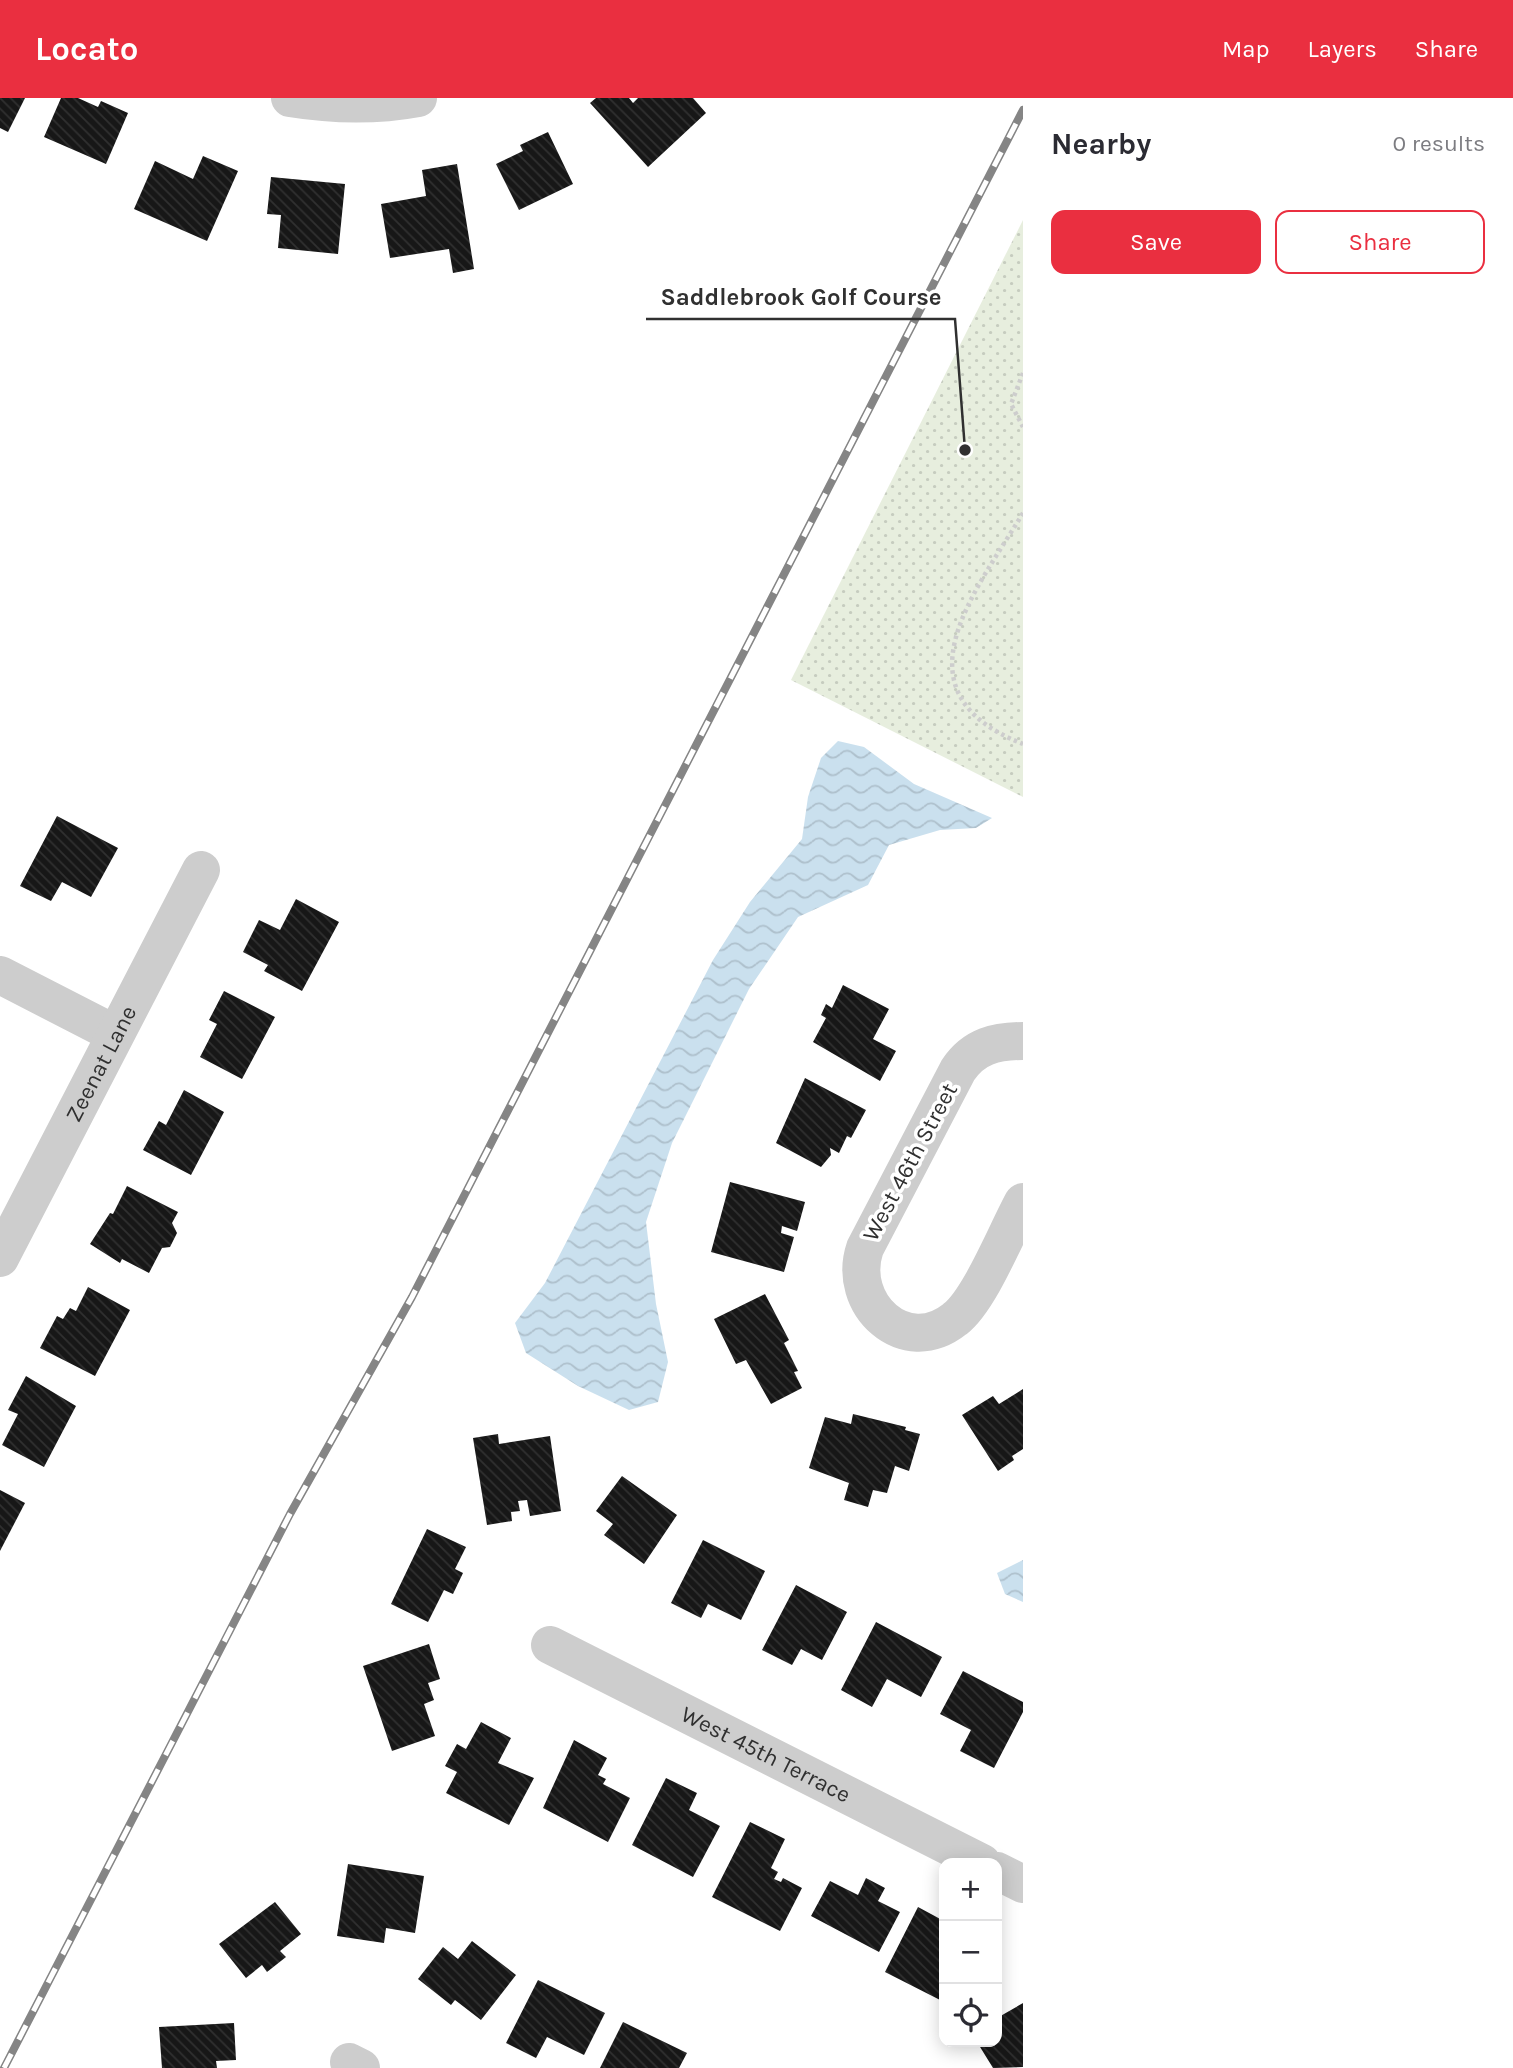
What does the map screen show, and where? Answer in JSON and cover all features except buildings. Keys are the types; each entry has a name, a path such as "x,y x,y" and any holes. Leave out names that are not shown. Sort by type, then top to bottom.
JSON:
{"street":[{"path":"290,98 342,104 389,104 418,98"},
{"name":"Zeenat Lane","path":"0,1258 201,870"},
{"path":"0,975 115,1034"},
{"name":"West 46th Street","path":"1023,1041 1004,1040 990,1044 969,1056 958,1070 865,1248 859,1266 865,1298 880,1318 901,1329 937,1328 954,1320 970,1302 1023,1202"},
{"name":"West 45th Terrace","path":"550,1645 972,1858"},
{"path":"1002,1874 1023,1884"}],"path":[{"path":"1023,373 1011,404 1023,427"},
{"path":"1023,513 968,605 955,632 951,663 963,704 981,723 1023,744"}],"green space":[{"path":"1023,220 1023,797 791,680"}],"water":[{"path":"838,741 864,747 914,784 992,818 976,828 940,830 889,845 868,885 798,917 749,989 672,1143 646,1222 656,1304 668,1362 658,1402 629,1410 578,1386 526,1353 515,1323 545,1283 713,960 750,902 802,839 808,797 821,758"},
{"path":"1023,1560 1023,1602 1005,1594 997,1573"}],"railway":[{"path":"4,2068 290,1514 412,1297 1023,110"}],"place":[{"name":"Saddlebrook Golf Course","path":"965,450"}]}
